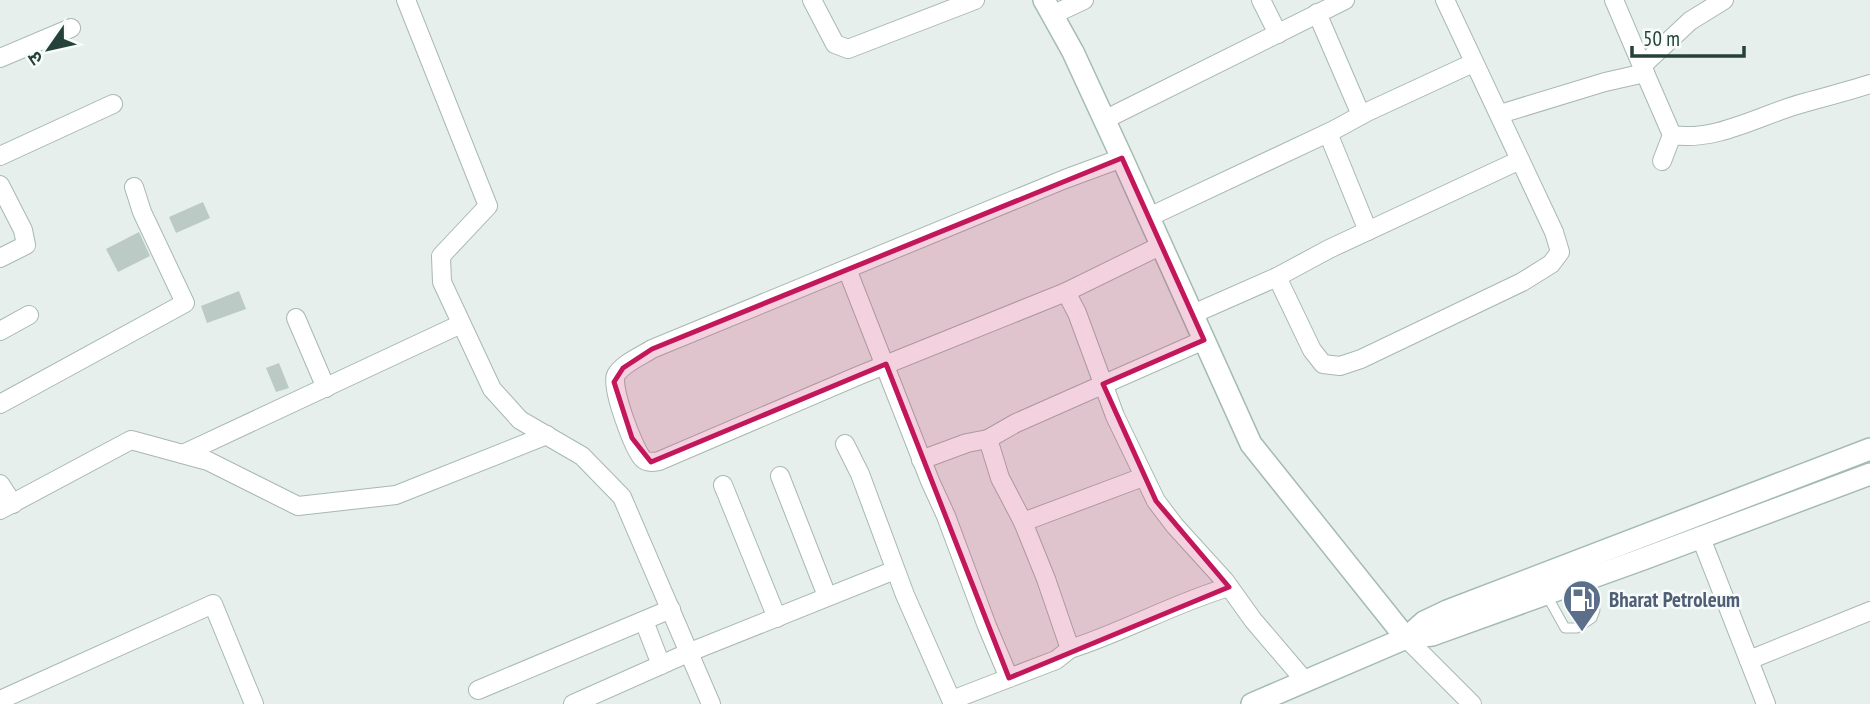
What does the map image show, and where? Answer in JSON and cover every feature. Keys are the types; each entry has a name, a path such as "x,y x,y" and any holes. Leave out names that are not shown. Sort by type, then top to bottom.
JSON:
{"street":[{"path":"406,0 488,206 440,256 442,282 492,389 520,420 582,456 622,497 711,704"},
{"path":"812,0 835,44 848,49 975,0"},
{"path":"1084,0 1048,8 1073,52 1251,444 1406,638 1472,704"},
{"path":"1261,0 1278,33"},
{"path":"1104,120 1345,0"},
{"path":"1277,277 1312,350 1323,364 1340,366 1361,359 1522,282 1551,264 1560,252 1555,232 1445,0"},
{"path":"1614,0 1672,135 1662,161"},
{"path":"1500,114 1643,69 1690,21 1724,0"},
{"path":"1317,13 1361,115"},
{"path":"0,58 71,28"},
{"path":"1149,217 1474,63"},
{"path":"1672,135 1692,138 1713,133 1870,84"},
{"path":"0,156 113,104"},
{"path":"1328,132 1368,230"},
{"path":"1122,158 652,349 623,368 614,382 632,438 643,458 651,462 659,461 886,364 1066,292 1162,245"},
{"path":"1193,314 1277,277 1368,230 1520,160"},
{"path":"0,185 23,230 26,244 0,258"},
{"path":"0,404 185,303 142,212 134,187"},
{"path":"847,269 1009,678"},
{"path":"1066,292 1143,477 1156,501 1305,681"},
{"path":"0,331 29,315"},
{"path":"296,318 326,388"},
{"path":"183,454 461,324"},
{"path":"921,460 958,446 988,439 1204,340"},
{"path":"0,484 6,507 131,440 208,461 298,506 396,495 547,435"},
{"path":"988,439 1000,478 1023,523 1046,579 1070,649"},
{"path":"845,444 860,474 895,570 953,702 1056,660 1070,649 1229,587"},
{"path":"1254,704 1406,638 1432,635 1583,581 1870,449"},
{"path":"1406,638 1424,622 1447,611 1870,474"},
{"path":"780,475 827,596"},
{"path":"1023,523 1143,477"},
{"path":"723,485 777,618"},
{"path":"1697,528 1766,704"},
{"path":"573,704 690,652 895,570"},
{"path":"0,700 213,604 254,704"},
{"path":"478,690 671,609"},
{"path":"1749,660 1870,611"},
{"path":"644,621 661,665"}],"lane":[{"path":"1546,594 1565,628 1577,628 1592,618 1595,611 1583,581"}],"highlighted area":[{"path":"1122,158 1204,340 1103,384 1156,501 1229,587 1009,678 886,364 651,462 632,438 614,382 623,368 652,349"}],"building":[{"path":"203,202 210,218 176,233 169,217"},
{"path":"139,232 150,256 118,272 106,249"},
{"path":"239,291 246,309 207,323 201,306"},
{"path":"279,363 289,388 276,392 266,368"}],"place":[{"name":"Bharat Petroleum","path":"1582,633"}]}
